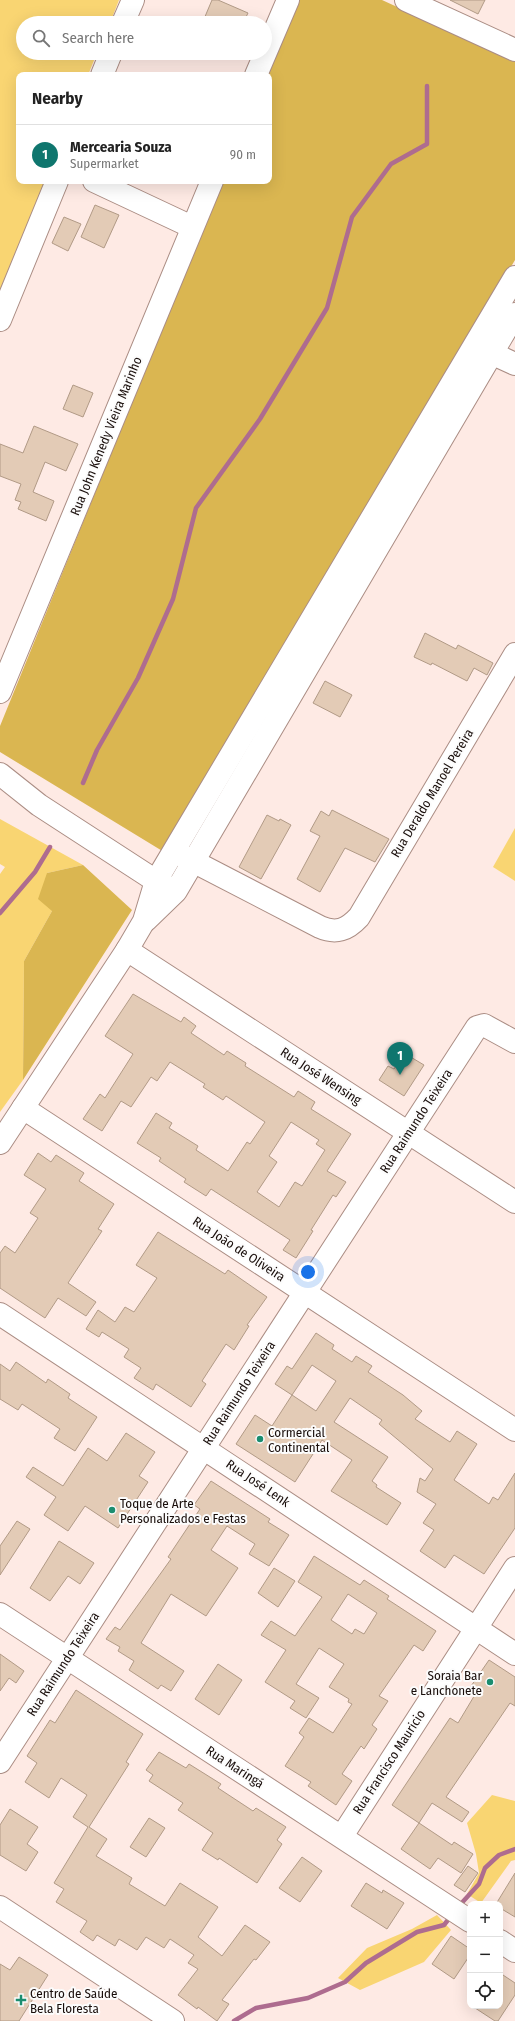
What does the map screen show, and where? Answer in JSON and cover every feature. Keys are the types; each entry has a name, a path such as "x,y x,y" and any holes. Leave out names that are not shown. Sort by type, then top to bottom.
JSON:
{"street":[{"path":"126,16 133,0"},
{"path":"272,38 288,0"},
{"path":"406,0 515,50"},
{"path":"103,72 108,60"},
{"path":"257,72 262,60"},
{"path":"0,320 57,184"},
{"path":"100,184 192,227"},
{"name":"Rua John Kenedy Vieira Marinho","path":"0,692 211,184"},
{"path":"0,1143 127,950 144,921 156,881 515,277"},
{"path":"144,921 176,891 515,314"},
{"path":"491,353 515,364"},
{"name":"Rua Deraldo Manoel Pereira","path":"193,861 320,927 336,931 346,929 359,917 515,654"},
{"path":"0,774 39,805 156,881 176,891"},
{"path":"0,790 39,805"},
{"path":"174,851 193,861"},
{"name":"Rua José Wensing","path":"127,950 515,1202"},
{"name":"Rua Raimundo Teixeira","path":"0,1762 304,1291 480,1025 484,1025 515,1042"},
{"name":"Rua João de Oliveira","path":"23,1108 515,1430"},
{"name":"Rua José Lenk","path":"0,1314 515,1654"},
{"name":"Rua Francisco Mauricio","path":"342,1836 515,1568"},
{"name":"Rua Maringá","path":"0,1614 461,1915"},
{"path":"0,1907 173,2021"},
{"path":"503,1943 515,1951"}],"shaded area":[{"path":"0,0 119,0 113,16 16,16 16,60 94,60 89,72 16,72 16,184 44,184 0,290"},
{"path":"296,0 382,0 515,61 515,260 164,852 0,752 0,726 221,184 272,184 272,72 267,72"},
{"path":"0,819 83,865 47,873 52,911 24,961 23,1080 0,1112 0,874 5,867 0,864"},
{"path":"515,828 515,881 493,867"},
{"path":"83,865 132,910 23,1080 24,961 52,911 38,899 47,873"},
{"path":"492,1795 515,1801 515,1860 511,1861 482,1901 478,1901 467,1894 479,1873 476,1854 467,1823"},
{"path":"437,1915 451,1930 424,1962 360,1990 338,1978 367,1948 412,1929"}],"building":[{"path":"212,0 218,0 248,13 246,16 205,16"},
{"path":"450,0 485,0 478,14"},
{"path":"95,205 119,215 104,248 81,237"},
{"path":"64,217 81,224 68,251 52,243"},
{"path":"73,385 93,393 83,417 63,409"},
{"path":"34,426 78,444 66,471 45,462 33,492 54,501 46,521 18,509 21,502 15,500 21,484 0,476 0,444 23,453"},
{"path":"425,633 456,649 458,645 493,663 487,675 474,668 467,681 432,663 431,665 414,657"},
{"path":"325,681 352,695 340,717 313,703"},
{"path":"332,810 389,839 375,862 345,848 320,892 297,879 320,836 310,831 321,811 329,816"},
{"path":"267,815 279,821 280,819 291,825 261,879 239,867"},
{"path":"133,994 181,1022 184,1017 196,1026 191,1033 224,1055 227,1051 246,1063 245,1066 294,1097 298,1091 315,1102 311,1109 351,1134 327,1171 346,1182 336,1197 333,1195 311,1230 313,1231 296,1258 283,1250 290,1240 211,1189 206,1196 184,1182 186,1179 159,1161 161,1158 137,1143 156,1113 172,1123 169,1128 198,1146 196,1150 228,1171 247,1142 250,1144 265,1122 226,1096 223,1100 203,1087 205,1084 170,1062 157,1081 151,1077 131,1107 121,1101 102,1131 83,1119 100,1094 105,1098 133,1054 105,1036","holes":["291,1122 319,1140 316,1144 325,1150 302,1186 295,1182 279,1207 257,1192 277,1162 269,1156"]},
{"path":"404,1053 424,1065 404,1096 379,1080 388,1066 394,1069"},
{"path":"38,1153 51,1162 56,1155 84,1173 79,1181 114,1204 98,1229 102,1231 68,1283 96,1302 86,1316 58,1298 45,1318 0,1288 0,1253 5,1246 15,1253 38,1218 30,1213 46,1189 24,1175"},
{"path":"158,1232 225,1274 228,1270 267,1297 247,1325 249,1326 234,1350 226,1344 202,1381 206,1384 191,1407 156,1384 153,1390 134,1378 141,1368 124,1357 129,1349 102,1332 99,1337 86,1329 98,1310 115,1322 125,1307 134,1312 157,1278 136,1265"},
{"path":"316,1333 334,1345 332,1349 352,1362 356,1356 372,1366 368,1372 403,1395 422,1411 415,1419 450,1442 457,1431 477,1444 454,1480 489,1504 493,1497 498,1500 515,1473 515,1528 484,1574 454,1555 445,1568 420,1551 434,1530 423,1523 436,1504 417,1492 420,1478 425,1481 433,1469 379,1424 382,1420 350,1398 334,1422 388,1457 372,1481 377,1485 376,1487 401,1503 387,1525 331,1491 352,1460 322,1440 295,1482 236,1444 255,1415 272,1426 292,1395 275,1384 287,1366 292,1369","holes":["312,1365 336,1381 316,1411 292,1395"]},
{"path":"16,1362 46,1383 48,1379 70,1394 68,1398 97,1417 75,1451 54,1438 60,1429 22,1404 18,1410 0,1399 0,1364 10,1371"},
{"path":"126,1433 155,1452 139,1476 148,1482 118,1528 85,1506 68,1531 44,1515 56,1497 26,1477 33,1467 63,1486 88,1448 107,1461"},
{"path":"211,1481 270,1519 268,1522 289,1535 269,1566 249,1554 255,1544 227,1526 211,1550 238,1568 206,1616 171,1594 141,1643 184,1671 171,1691 161,1685 158,1689 129,1670 134,1661 118,1651 120,1647 106,1639 115,1627 120,1630 171,1559 168,1557 200,1509 194,1505"},
{"path":"17,1521 30,1529 0,1575 0,1546"},
{"path":"59,1541 94,1563 80,1584 68,1576 50,1601 30,1588"},
{"path":"314,1556 360,1585 364,1580 389,1596 387,1599 436,1631 423,1651 414,1645 379,1696 388,1701 372,1725 377,1729 364,1749 361,1746 342,1774 352,1781 336,1805 308,1786 311,1782 285,1766 304,1737 299,1733 309,1718 333,1733 352,1704 348,1702 349,1699 329,1687 344,1664 319,1648 296,1684 319,1698 306,1718 290,1708 295,1701 265,1682 286,1650 261,1635 271,1621 295,1636 322,1597 298,1582","holes":["348,1594 377,1613 364,1634 355,1629 352,1634 331,1620"]},
{"path":"274,1568 295,1581 278,1607 258,1593"},
{"path":"0,1654 24,1671 16,1683 9,1678 0,1691"},
{"path":"489,1660 515,1677 515,1706 510,1703 446,1797 469,1812 462,1822 432,1803 419,1823 392,1805 450,1718 458,1723 476,1693 469,1689"},
{"path":"218,1664 242,1680 219,1715 195,1699"},
{"path":"76,1690 143,1734 126,1762 129,1764 89,1827 107,1839 96,1856 132,1878 129,1884 165,1906 180,1883 218,1907 198,1937 222,1956 245,1925 270,1942 256,1960 254,1959 222,2000 229,2004 217,2021 178,1995 198,1969 188,1963 194,1955 170,1939 164,1948 146,1937 137,1950 119,1939 115,1946 97,1935 93,1941 80,1932 87,1921 56,1902 64,1889 54,1883 88,1827 73,1817 87,1795 61,1778 49,1798 25,1782 37,1763 27,1756 50,1720 55,1723"},
{"path":"159,1752 186,1768 189,1764 221,1784 218,1788 253,1811 256,1808 286,1827 277,1840 282,1844 257,1883 219,1858 218,1860 202,1850 213,1833 178,1810 183,1803 149,1781 153,1775 146,1770"},
{"path":"10,1809 38,1827 27,1844 38,1852 26,1871 0,1855 0,1825"},
{"path":"149,1818 165,1828 146,1857 130,1847"},
{"path":"419,1823 452,1845 454,1842 473,1854 461,1873 438,1858 430,1869 401,1849"},
{"path":"302,1857 322,1871 300,1902 279,1888"},
{"path":"468,1866 478,1873 465,1892 454,1885"},
{"path":"515,1873 515,1917 503,1910 503,1901 498,1901"},
{"path":"366,1883 382,1893 383,1890 404,1903 387,1929 351,1906"},
{"path":"451,1936 467,1947 467,1960 454,1979 432,1964"},
{"name":"Centro de Saúde Bela Floresta","path":"19,1957 48,1975 19,2021 0,2021 0,1964 10,1970"},
{"path":"503,1975 515,1983 515,1995 498,2021 495,2021 477,2009 503,2009"}],"waterway":[{"path":"83,783 97,750 138,678 173,599 196,508 260,419 327,308 352,217 391,164 427,144 427,86"},
{"path":"0,913 35,872 50,847"},
{"path":"458,1907 479,1884 485,1868 499,1855 515,1849"},
{"path":"234,2021 256,2008 308,1998 345,1982 366,1963 417,1932 444,1925 451,1916"}],"place":[{"name":"Mercearia Souza","path":"400,1075"},
{"name":"Cormercial Continental","path":"260,1439"},
{"name":"Toque de Arte Personalizados e Festas","path":"112,1510"},
{"name":"Soraia Bar e Lanchonete","path":"490,1682"},
{"name":"Centro de Saúde Bela Floresta","path":"21,2000"}]}
